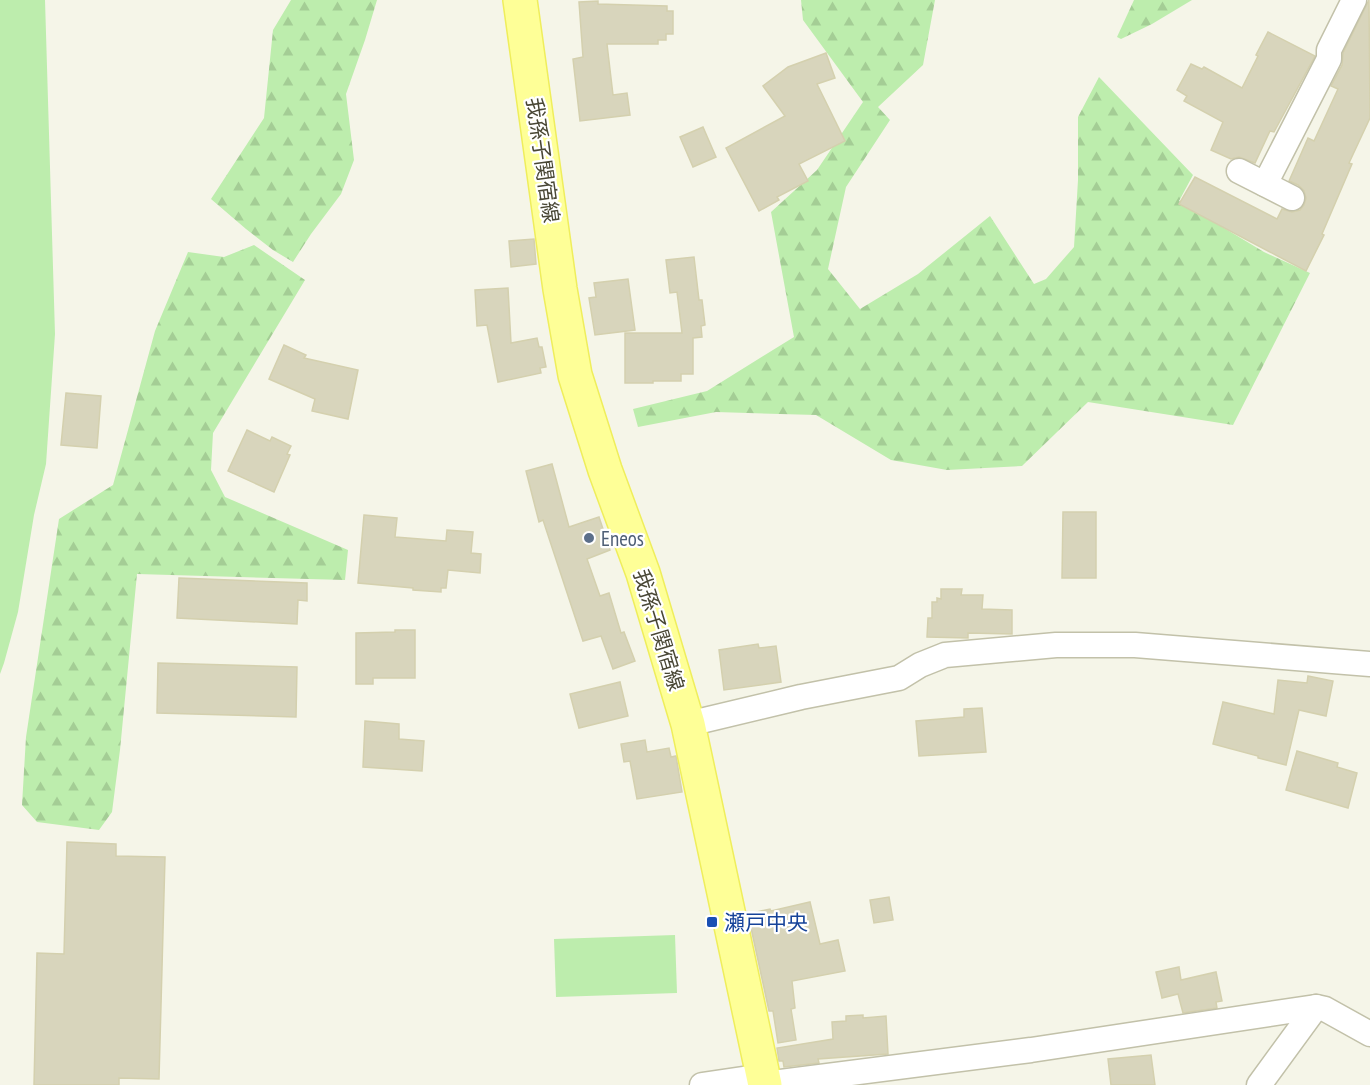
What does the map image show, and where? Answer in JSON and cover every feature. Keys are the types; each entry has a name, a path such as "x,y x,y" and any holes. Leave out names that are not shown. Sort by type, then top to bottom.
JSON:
{"main road":[{"name":"我孫子関宿線","path":"520,0 560,289 575,375 605,470 643,573 688,724 764,1082"}],"street":[{"path":"1264,184 1329,59 1329,50 1354,0"},
{"path":"1239,171 1293,198"},
{"path":"688,724 801,697 899,678 920,665 945,655 1056,645 1135,645 1370,664"},
{"path":"1258,1085 1316,1007"},
{"path":"702,1085 764,1082 1031,1050 1316,1007 1370,1034"}],"green space":[{"path":"0,0 45,0 55,334 46,464 34,515 18,612 0,674"},
{"path":"291,0 377,0 346,94 354,160 341,194 293,262 273,250 211,199 264,118 273,30"},
{"path":"801,0 935,0 923,65 878,107 890,120 846,187 828,269 860,309 918,274 990,216 1034,284 1046,279 1074,247 1078,180 1078,117 1099,77 1193,175 1179,201 1264,252 1310,273 1233,425 1088,402 1022,466 947,470 891,460 816,415 716,412 638,427 633,409 707,391 794,337 771,212 817,170 863,102 803,20"},
{"path":"1134,0 1192,0 1121,39 1117,37"},
{"path":"254,245 305,280 213,433 211,470 225,497 348,550 345,580 137,574 112,812 99,830 37,822 22,805 26,737 59,519 113,485 155,331 188,252 224,257"},
{"path":"675,935 677,993 556,997 554,939"}],"building":[{"path":"1369,0 1370,118 1349,163 1352,164 1322,234 1324,235 1306,271 1179,204 1195,177 1277,219 1282,209 1292,212 1300,210 1306,198 1304,191 1289,181 1308,138 1314,141 1338,89 1331,86 1342,65 1343,53"},
{"path":"598,1 598,4 667,6 667,11 673,11 673,34 666,34 666,40 658,40 658,44 607,44 613,95 627,93 630,115 580,121 573,59 583,57 579,2"},
{"path":"1268,32 1315,56 1274,132 1270,131 1255,163 1239,157 1231,159 1211,150 1223,122 1184,101 1187,96 1177,90 1191,64 1202,69 1204,67 1242,88"},
{"path":"826,53 835,78 817,84 845,141 799,164 808,181 777,197 779,200 759,211 726,148 785,116 763,86 788,67"},
{"path":"703,127 716,157 693,167 680,137"},
{"path":"534,239 536,264 511,267 509,241"},
{"path":"694,257 699,300 702,300 705,325 701,326 702,337 693,338 693,374 681,374 681,381 625,383 625,333 682,333 677,292 670,293 666,260"},
{"path":"628,279 635,330 595,335 589,298 596,297 594,283"},
{"path":"508,288 511,343 537,338 539,347 542,347 546,367 540,368 541,373 498,382 487,325 477,326 475,290"},
{"path":"284,345 306,355 304,358 358,370 348,419 312,411 315,399 269,379"},
{"path":"66,393 101,396 97,448 61,445"},
{"path":"247,430 270,441 272,437 291,446 287,454 290,455 274,492 228,471"},
{"path":"552,464 569,527 599,517 610,550 587,559 600,596 609,593 621,633 624,632 635,661 613,669 601,636 583,641 543,520 539,522 526,471"},
{"path":"1063,512 1096,512 1096,578 1062,578"},
{"path":"364,515 397,518 395,537 446,541 447,530 473,532 471,553 481,554 480,573 448,570 446,588 441,588 441,592 358,583"},
{"path":"179,578 307,583 307,601 298,600 297,624 177,618"},
{"path":"941,589 962,589 961,595 983,595 982,609 1012,610 1012,634 968,633 968,638 927,637 928,618 932,618 932,602 937,602 937,598 941,599"},
{"path":"395,630 415,630 415,678 373,678 373,684 356,684 356,633 395,632"},
{"path":"758,644 759,648 776,646 781,682 724,690 719,650"},
{"path":"158,663 297,667 296,717 157,713"},
{"path":"1308,676 1333,681 1326,716 1299,710 1286,765 1213,744 1223,702 1274,714 1278,680 1307,683"},
{"path":"620,682 628,716 579,728 570,694"},
{"path":"982,708 986,752 919,756 916,721 964,717 964,709"},
{"path":"365,721 399,724 399,739 424,741 422,771 363,767"},
{"path":"645,740 647,752 669,748 671,757 676,756 682,792 637,799 630,761 624,762 621,744"},
{"path":"1297,751 1338,763 1337,767 1357,773 1348,808 1286,790"},
{"path":"67,842 116,844 116,856 165,857 159,1079 119,1078 119,1085 34,1085 37,953 64,954"},
{"path":"889,897 893,920 874,923 870,900"},
{"path":"810,902 820,944 838,940 845,971 792,981 795,1008 791,1009 796,1040 778,1043 773,1011 769,1011 748,914"},
{"path":"1179,967 1181,980 1216,972 1222,1001 1216,1002 1217,1008 1183,1013 1178,994 1162,998 1156,972"},
{"path":"863,1015 863,1018 886,1016 888,1054 818,1059 819,1063 784,1067 783,1061 779,1061 777,1048 833,1039 832,1022 846,1021 846,1016"},
{"path":"1151,1055 1155,1085 1111,1085 1108,1059"}],"place":[{"name":"Eneos","path":"589,538"},
{"name":"瀬戸中央","path":"712,922"}]}
